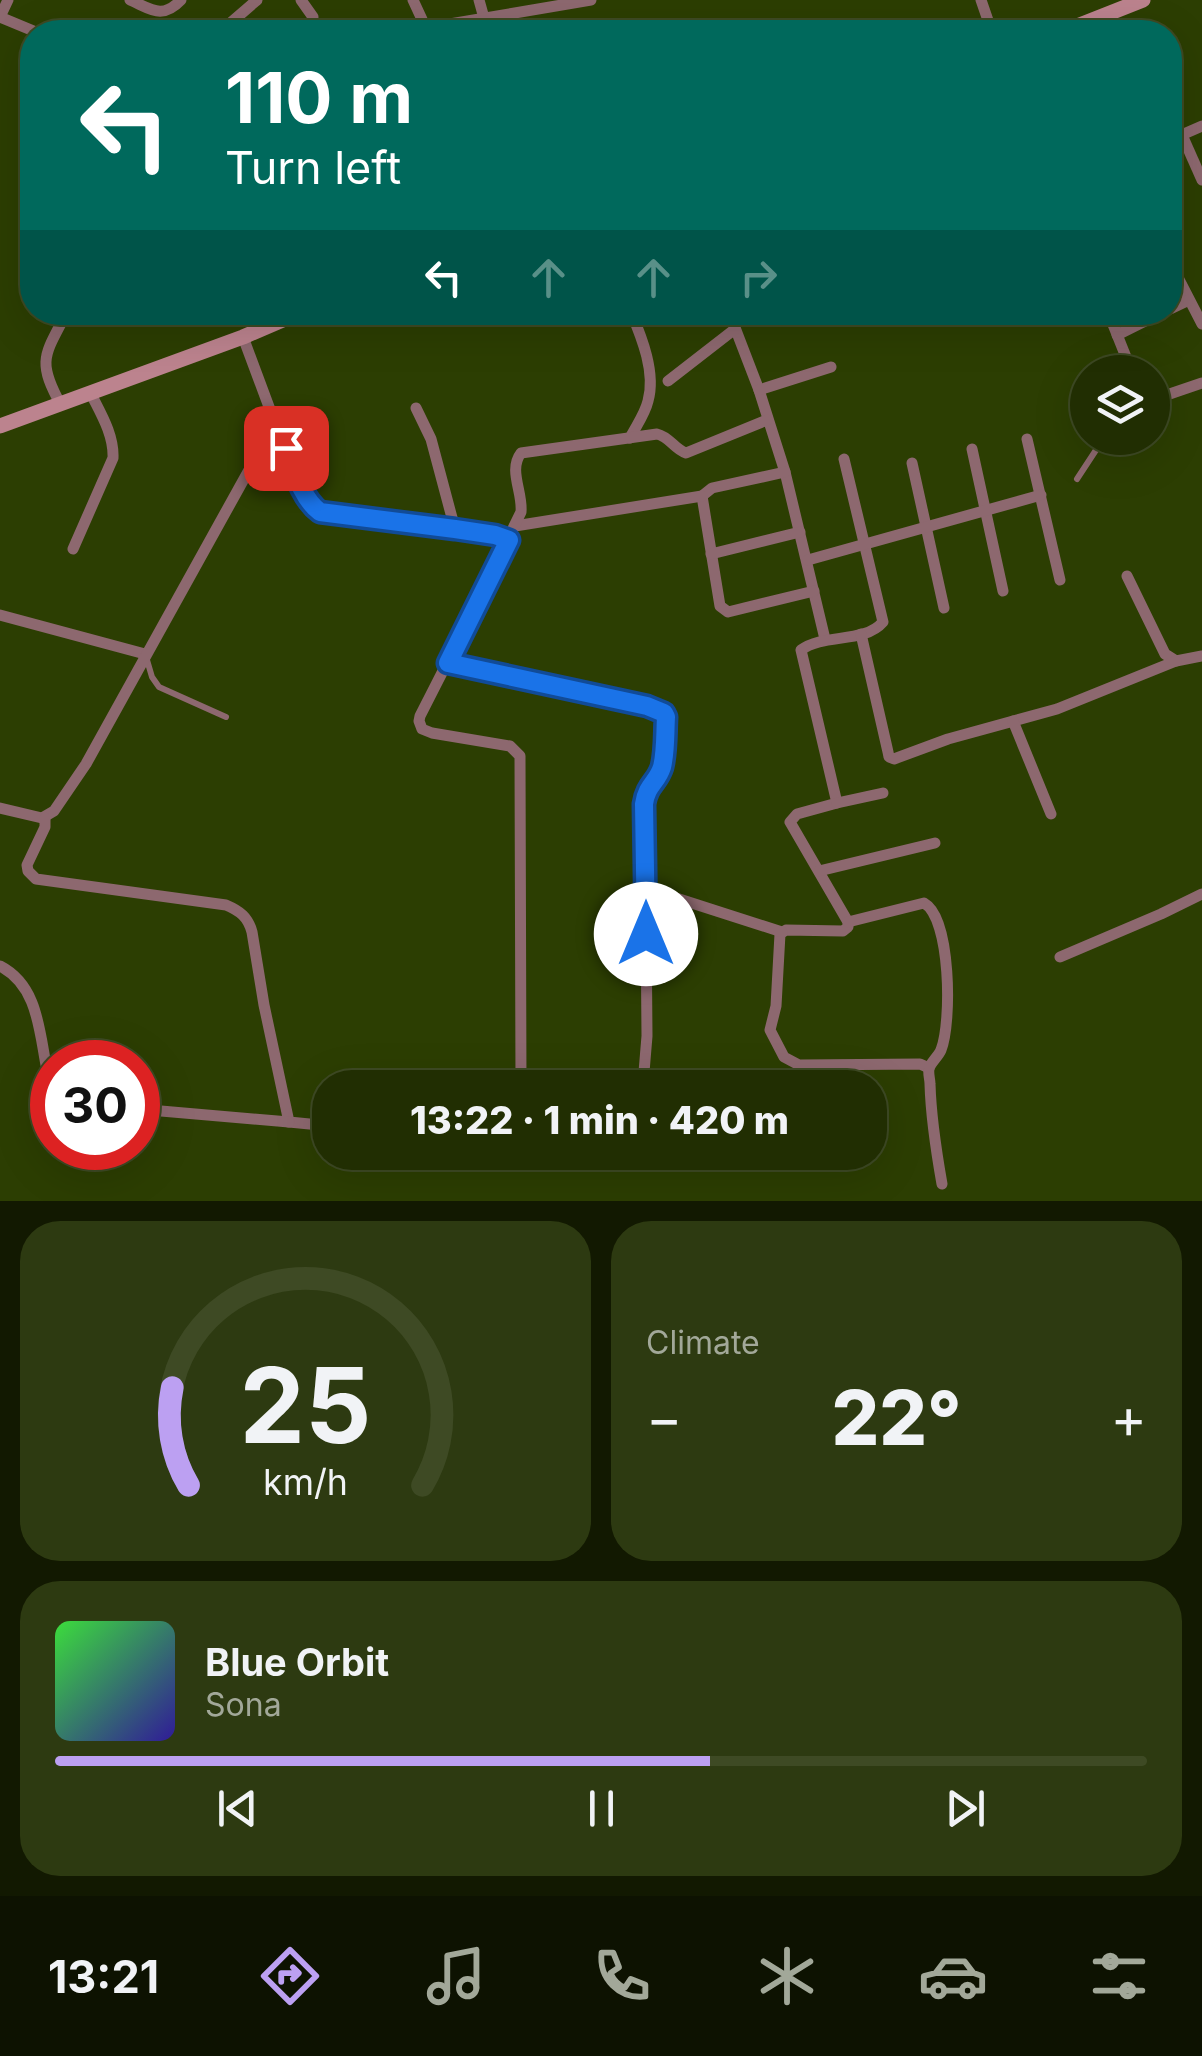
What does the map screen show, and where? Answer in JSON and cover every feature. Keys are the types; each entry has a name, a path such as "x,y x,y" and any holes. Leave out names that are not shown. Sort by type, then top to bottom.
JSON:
{"street":[{"path":"0,17 8,0"},
{"path":"130,0 163,12 181,0"},
{"path":"234,20 258,0"},
{"path":"478,0 484,18"},
{"path":"474,20 540,4 592,0"},
{"path":"1092,20 1143,0"},
{"path":"1182,147 1202,180"},
{"path":"1182,286 1202,324"},
{"path":"1182,304 1189,300"},
{"path":"61,325 44,364 61,405"},
{"path":"0,426 271,325"},
{"path":"630,438 644,412 650,388 636,325"},
{"path":"735,325 786,472 825,639"},
{"path":"1113,325 1125,355"},
{"path":"1117,335 1138,325"},
{"path":"668,381 736,328"},
{"path":"243,337 275,423 313,507 320,512 509,540"},
{"path":"759,390 831,367"},
{"path":"1170,394 1202,383"},
{"path":"73,549 113,458 110,435 90,394"},
{"path":"416,408 430,439 455,529"},
{"path":"520,1070 520,756 510,746 432,733 418,721 521,512 514,469 516,458 520,453 656,434 686,453 768,420"},
{"path":"275,423 86,764 46,818 27,865 36,879 226,905 244,915 250,922 289,1122"},
{"path":"1028,439 1060,580"},
{"path":"972,448 1002,591"},
{"path":"837,803 800,653 805,646 860,634 879,628 882,622 844,459"},
{"path":"912,463 944,608"},
{"path":"515,526 702,496 712,488 786,472"},
{"path":"808,560 1041,495"},
{"path":"702,496 720,606 725,611 814,591"},
{"path":"712,554 800,532"},
{"path":"1127,576 1160,647 1176,661"},
{"path":"0,614 145,654"},
{"path":"860,634 891,758 1057,710 1176,661 1202,656"},
{"path":"448,663 647,706 666,717 662,764 648,787 644,804 644,1070"},
{"path":"1013,720 1052,814"},
{"path":"645,888 782,932 842,931 848,922 790,822 797,814 883,792"},
{"path":"0,808 46,818"},
{"path":"819,871 936,842"},
{"path":"1060,957 1202,894"},
{"path":"848,922 924,903 936,916 946,958 948,998 940,1052 929,1068 932,1133 942,1184"},
{"path":"782,932 778,936 776,1006 770,1030 784,1056 799,1065 920,1064 929,1068"},
{"path":"0,966 17,977 28,992 41,1040"},
{"path":"160,1111 312,1124"}],"lane":[{"path":"1077,478 1093,455"},
{"path":"145,654 158,687 226,717"}],"route":[{"path":"286,448 307,498 320,512 509,540 448,663 664,713 661,770 648,787 644,804 646,934"}]}
